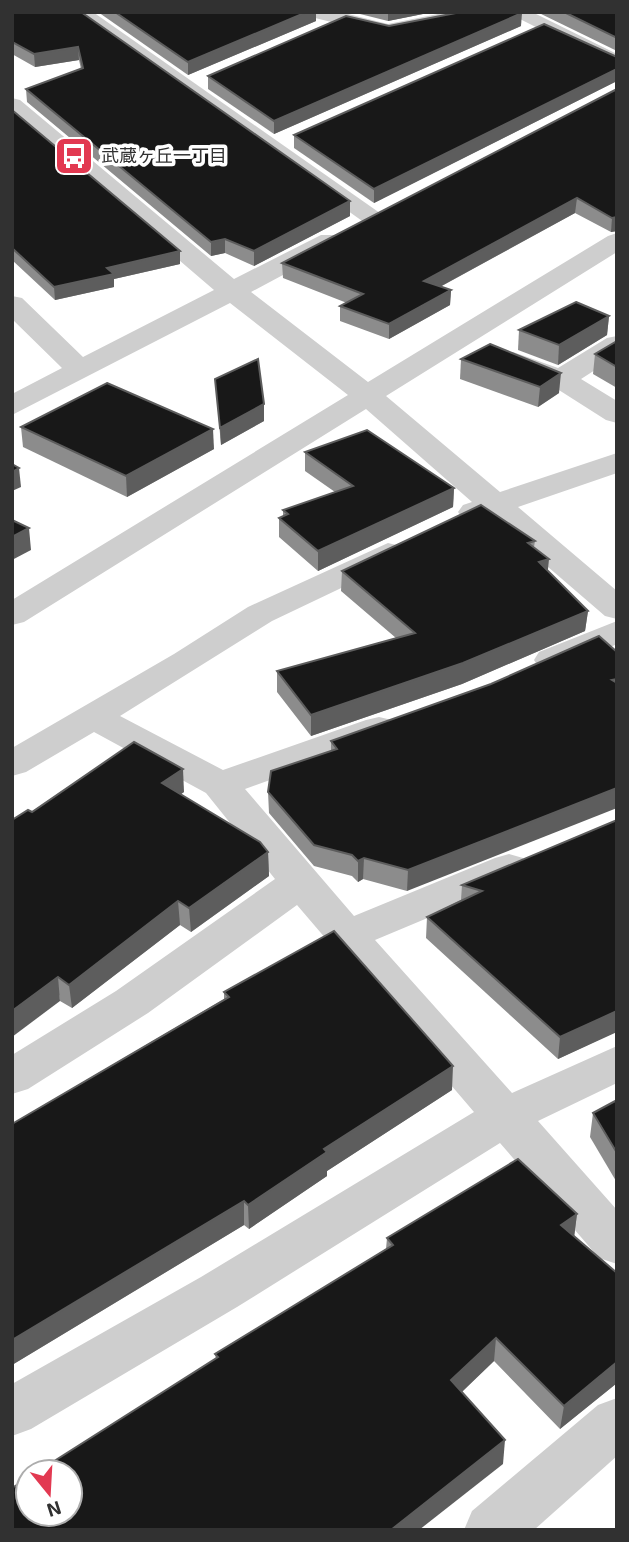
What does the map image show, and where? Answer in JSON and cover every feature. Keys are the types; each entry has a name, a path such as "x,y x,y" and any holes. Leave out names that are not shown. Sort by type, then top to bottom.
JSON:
{"street":[{"path":"79,12 374,218"},
{"path":"314,12 388,30 481,12"},
{"path":"372,27 405,12"},
{"path":"516,12 617,62"},
{"path":"306,35 342,20"},
{"path":"519,37 544,26"},
{"path":"187,87 211,77"},
{"path":"12,105 231,290 368,396 491,504 617,609"},
{"path":"273,146 297,135"},
{"path":"12,406 398,205"},
{"path":"12,615 617,241"},
{"path":"12,304 80,370"},
{"path":"458,340 561,379 617,414"},
{"path":"561,379 617,344"},
{"path":"19,752 93,718 260,614 491,504 617,462"},
{"path":"523,673 609,644"},
{"path":"220,784 412,716"},
{"path":"93,718 220,784 300,883 617,1244"},
{"path":"347,935 544,853"},
{"path":"12,1077 132,1002 300,883"},
{"path":"12,1412 219,1292 506,1116 617,1063"},
{"path":"492,1530 617,1422"}],"building":[{"path":"12,12 81,12 350,201 254,251 225,239 211,242 26,89 83,68 78,47 34,54 12,42"},
{"path":"115,12 307,12 188,62"},
{"path":"461,12 522,13 274,121 208,76 346,16 389,26"},
{"path":"564,12 617,12 617,38"},
{"path":"544,24 617,57 617,69 374,189 294,135"},
{"path":"617,89 617,217 612,218 577,198 424,281 451,290 389,324 340,306 363,294 282,263"},
{"path":"12,110 180,251 107,268 114,274 54,287 12,248"},
{"path":"576,302 609,316 559,345 519,330"},
{"path":"617,341 617,367 595,354"},
{"path":"490,344 561,373 540,387 461,359"},
{"path":"258,359 264,404 220,428 215,379"},
{"path":"107,383 213,429 126,476 21,427"},
{"path":"367,430 454,488 318,551 279,518 288,514 283,510 353,486 305,452"},
{"path":"481,505 535,541 528,543 549,559 539,562 588,611 463,663 311,715 277,671 415,633 342,571"},
{"path":"12,520 29,528 12,537"},
{"path":"599,636 617,652 617,679 612,680 617,683 617,788 408,870 364,858 358,861 352,855 314,845 268,792 271,771 337,749 331,741 491,684"},
{"path":"134,742 183,769 162,783 260,842 268,852 189,908 178,901 69,985 58,977 12,1011 12,820 28,810 32,812"},
{"path":"617,820 617,1011 560,1037 427,917 482,891 462,885"},
{"path":"334,931 453,1066 324,1149 327,1152 248,1205 244,1201 12,1340 12,1124 229,997 224,992"},
{"path":"617,1100 617,1153 593,1113"},
{"path":"518,1159 577,1214 561,1225 617,1273 617,1362 564,1406 496,1338 451,1380 505,1440 391,1530 12,1530 14,1487 14,1528 84,1528 84,1458 59,1458 218,1357 215,1354 393,1245 387,1238"}],"place":[{"name":"武蔵ヶ丘一丁目","path":"74,156"}]}
